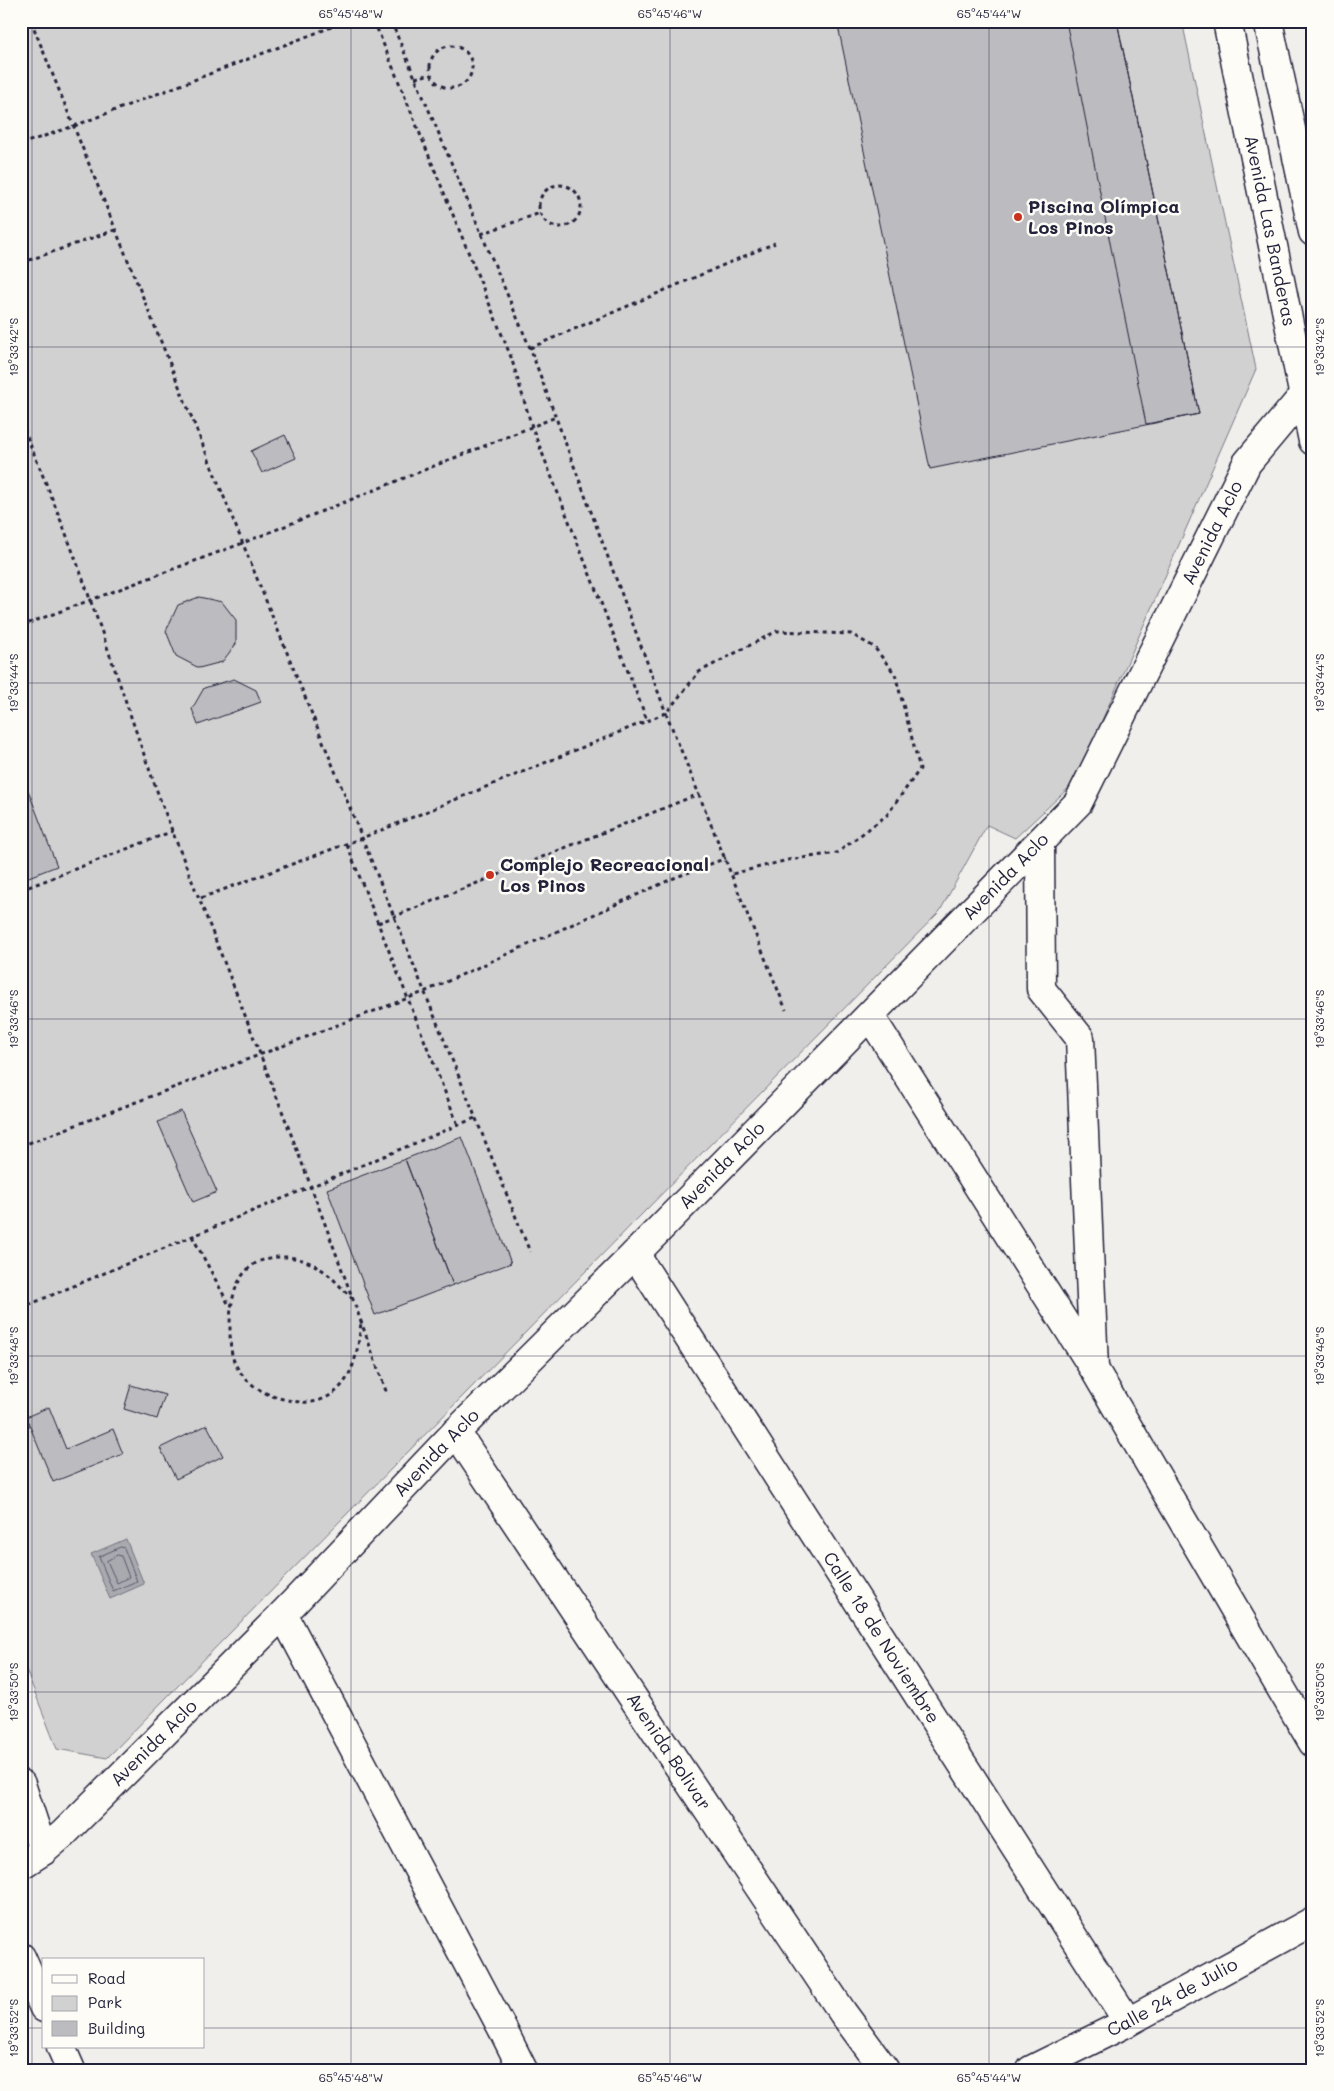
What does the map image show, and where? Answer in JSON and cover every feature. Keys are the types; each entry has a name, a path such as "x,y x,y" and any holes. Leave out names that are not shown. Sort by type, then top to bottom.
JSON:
{"street":[{"name":"Avenida Las Banderas","path":"1227,21 1308,389 1313,441"},
{"path":"1268,21 1313,232"},
{"name":"Avenida Aclo","path":"32,1858 63,1834 283,1614 456,1432 635,1254 1078,803 1247,463 1308,389"},
{"path":"1040,842 1041,989 1080,1038 1094,1369"},
{"path":"870,1016 1094,1369 1313,1743"},
{"name":"Calle 18 de Noviembre","path":"635,1254 1128,2022"},
{"name":"Avenida Bolivar","path":"456,1432 843,2013 885,2070"},
{"path":"283,1614 499,2021 522,2070"},
{"path":"21,1784 32,1858"},
{"name":"Calle 24 de Julio","path":"1031,2070 1128,2022 1313,1921"},
{"path":"21,1957 42,2004"},
{"path":"61,2048 71,2070"}],"path":[{"path":"31,21 530,1252"},
{"path":"21,144 74,126 347,21"},
{"path":"374,21 511,357 532,427 647,720"},
{"path":"391,21 530,348 666,713 786,1010"},
{"path":"446,46 460,48 465,52 472,64 469,77 465,82 453,88 439,84 431,74 431,60 434,54 446,46"},
{"path":"415,78 431,74"},
{"path":"562,185 569,187 578,196 580,210 574,221 568,225 554,226 548,224 540,213 540,199 549,188 562,185"},
{"path":"482,234 540,213"},
{"path":"21,263 115,230"},
{"path":"530,348 775,243"},
{"path":"21,626 243,543 556,417"},
{"path":"21,422 91,600 173,831 201,898 312,1186 387,1394"},
{"path":"201,898 347,844 666,713 699,672 777,631 851,634 874,647 895,674 920,769 887,815 837,853 788,860 732,874"},
{"path":"378,923 700,794"},
{"path":"21,890 173,831"},
{"path":"347,844 458,1125"},
{"path":"21,1146 424,992 674,878 726,858"},
{"path":"21,1308 475,1118"},
{"path":"192,1236 230,1305"},
{"path":"353,1299 320,1268 293,1257 269,1257 253,1264 238,1280 230,1305 230,1338 234,1361 248,1381 265,1394 293,1402 318,1401 338,1390 351,1370 358,1351 361,1320"}],"green space":[{"name":"Complejo Recreacional Los Pinos","path":"21,21 1182,21 1256,369 1075,782 1015,838 987,825 940,911 107,1758 57,1749 21,1657"}],"water":[{"path":"126,1539 144,1584 110,1599 91,1554"}],"building":[{"name":"Piscina Olímpica Los Pinos","path":"837,21 1117,21 1199,414 930,469"},
{"path":"1066,21 1117,21 1199,414 1146,424"},
{"path":"285,435 296,458 262,473 251,451"},
{"path":"199,597 222,602 236,620 236,644 222,662 199,668 176,656 166,631 178,605"},
{"path":"234,679 256,690 261,702 198,725 192,709 204,688"},
{"path":"21,772 57,866 21,880"},
{"path":"181,1111 217,1192 193,1202 158,1122"},
{"path":"462,1137 511,1263 453,1285 405,1159"},
{"path":"405,1159 453,1285 375,1315 327,1189"},
{"path":"131,1385 165,1395 157,1419 124,1409"},
{"path":"49,1407 66,1449 113,1429 123,1454 53,1482 26,1417"},
{"path":"207,1425 223,1456 176,1479 160,1448"}],"place":[{"name":"Piscina Olímpica Los Pinos","path":"1018,217"},
{"name":"Complejo Recreacional Los Pinos","path":"490,875"}]}
